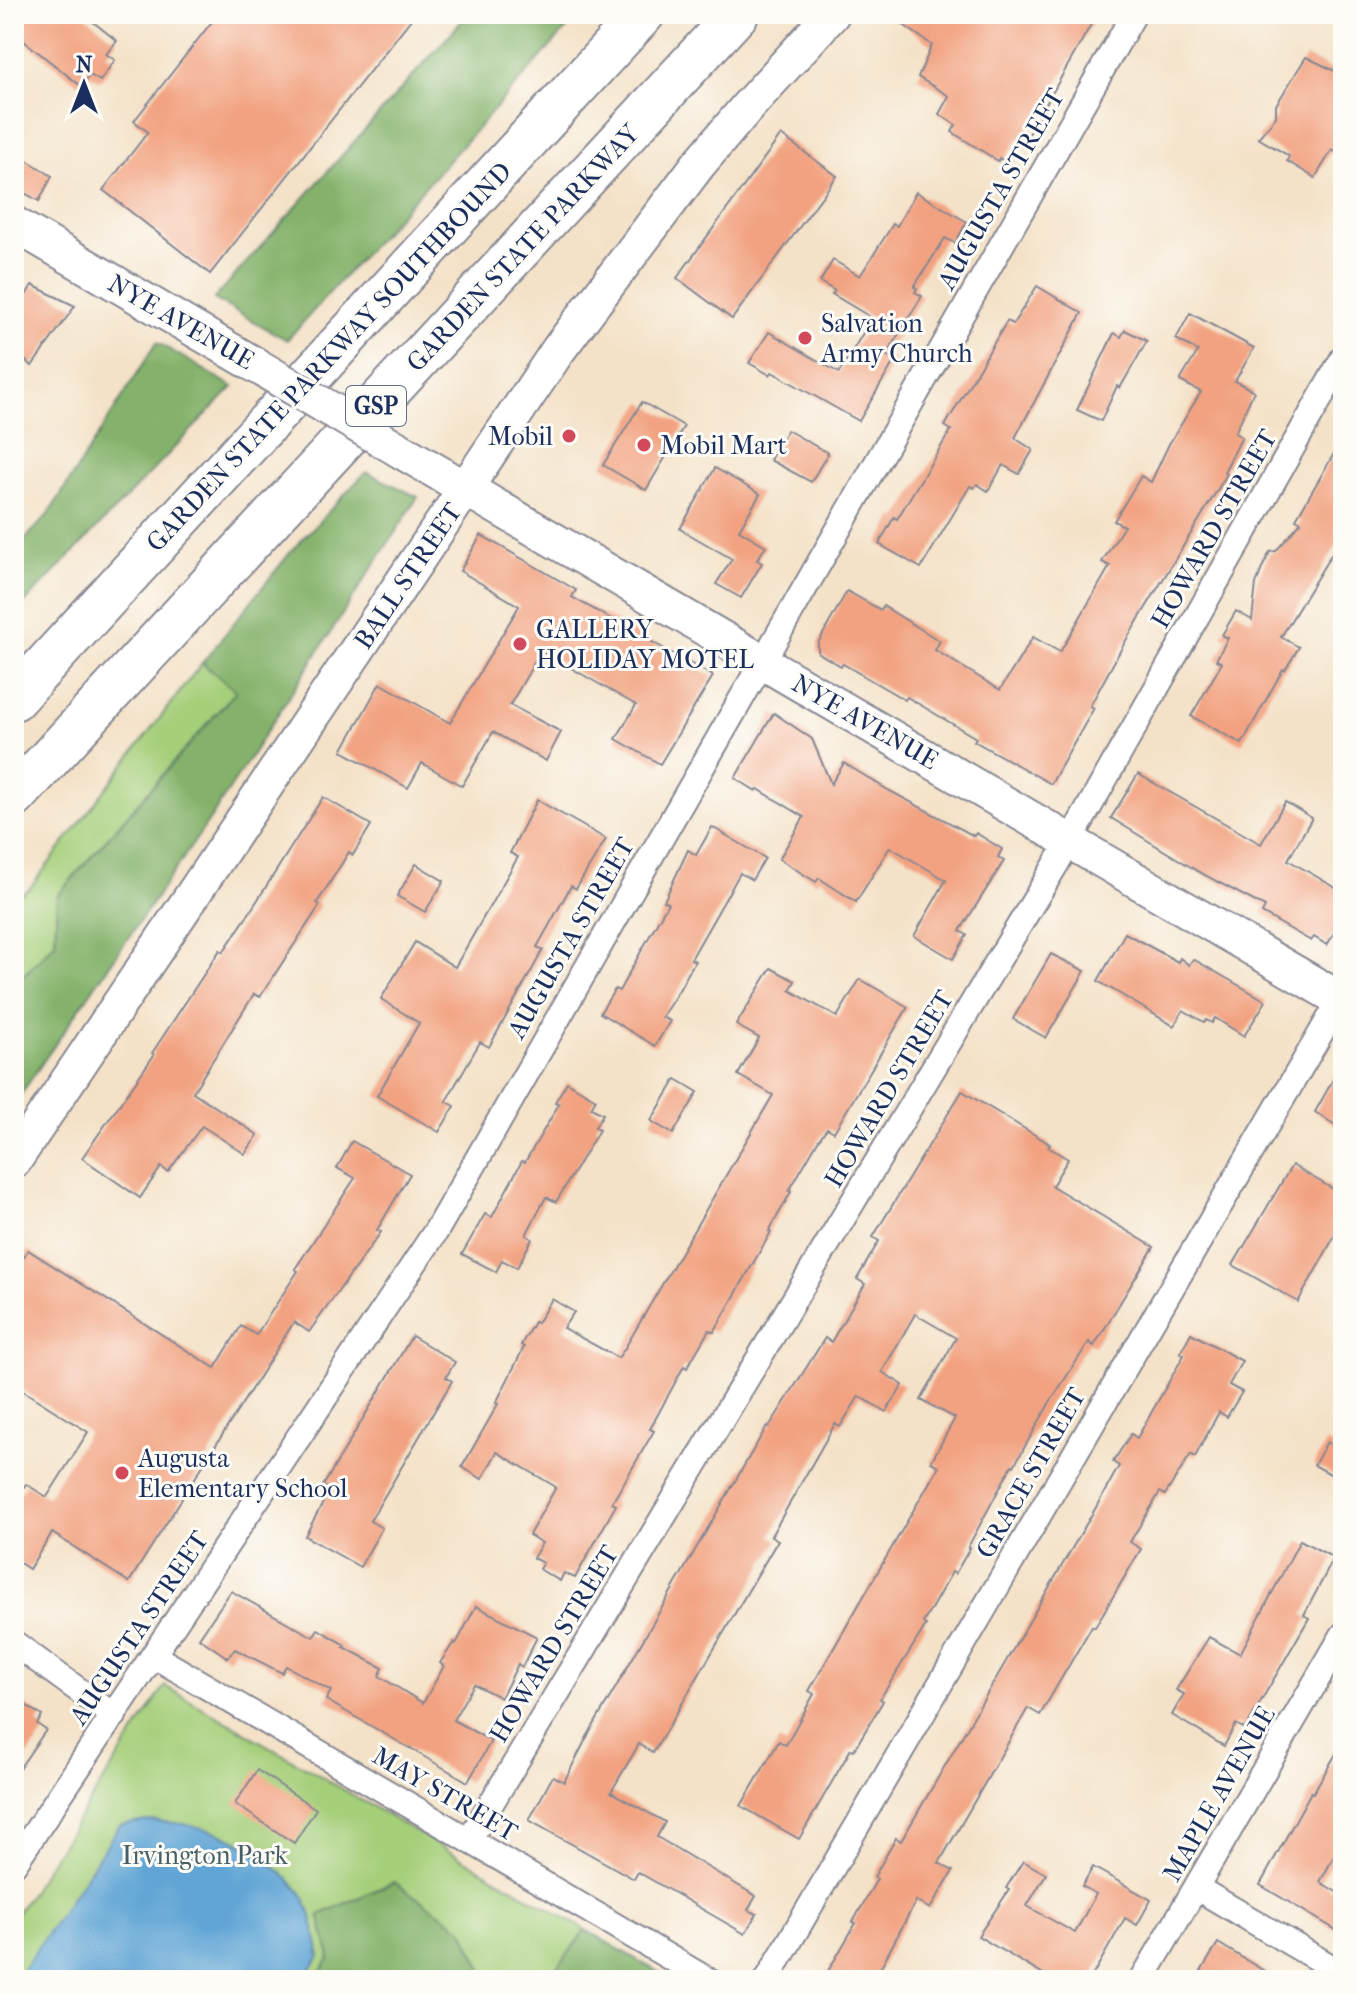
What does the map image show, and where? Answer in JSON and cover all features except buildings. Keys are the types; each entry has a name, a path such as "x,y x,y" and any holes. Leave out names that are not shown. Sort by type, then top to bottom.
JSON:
{"highway":[{"name":"GARDEN STATE PARKWAY SOUTHBOUND","path":"14,699 643,14"},
{"name":"GARDEN STATE PARKWAY","path":"14,797 737,14"}],"street":[{"name":"BALL STREET","path":"14,1161 559,349 670,200 749,105 832,14"},
{"name":"AUGUSTA STREET","path":"14,1864 436,1231 1134,14"},
{"name":"NYE AVENUE","path":"14,224 1342,998"},
{"name":"HOWARD STREET","path":"469,1840 1070,841 1343,358"},
{"name":"GRACE STREET","path":"767,1980 1342,998"},
{"name":"MAPLE AVENUE","path":"1142,1980 1343,1635"},
{"path":"14,1643 114,1716"},
{"name":"MAY STREET","path":"154,1656 708,1980"},
{"path":"1197,1888 1343,1974"}],"green space":[{"path":"468,14 580,14 287,340 214,299"},
{"path":"157,342 233,387 14,614 14,551 48,515"},
{"path":"366,472 418,497 212,816 14,1104 14,985 55,943 57,896 236,691 202,663 293,549"},
{"path":"202,663 237,691 57,896 55,943 14,985 14,899 30,888"},
{"name":"Irvington Park","path":"165,1686 672,1980 14,1980 14,1918"},
{"path":"394,1882 463,1929 487,1980 315,1980 330,1957 319,1915"},
{"path":"585,1930 672,1980 549,1980"}],"water":[{"path":"147,1821 184,1824 217,1832 262,1857 295,1885 309,1910 320,1956 303,1980 16,1980 120,1825"}],"place":[{"name":"Salvation Army Church","path":"805,338"},
{"name":"Mobil","path":"569,436"},
{"name":"Mobil Mart","path":"644,445"},
{"name":"GALLERY HOLIDAY MOTEL","path":"520,644"},
{"name":"Augusta Elementary School","path":"122,1473"}]}
